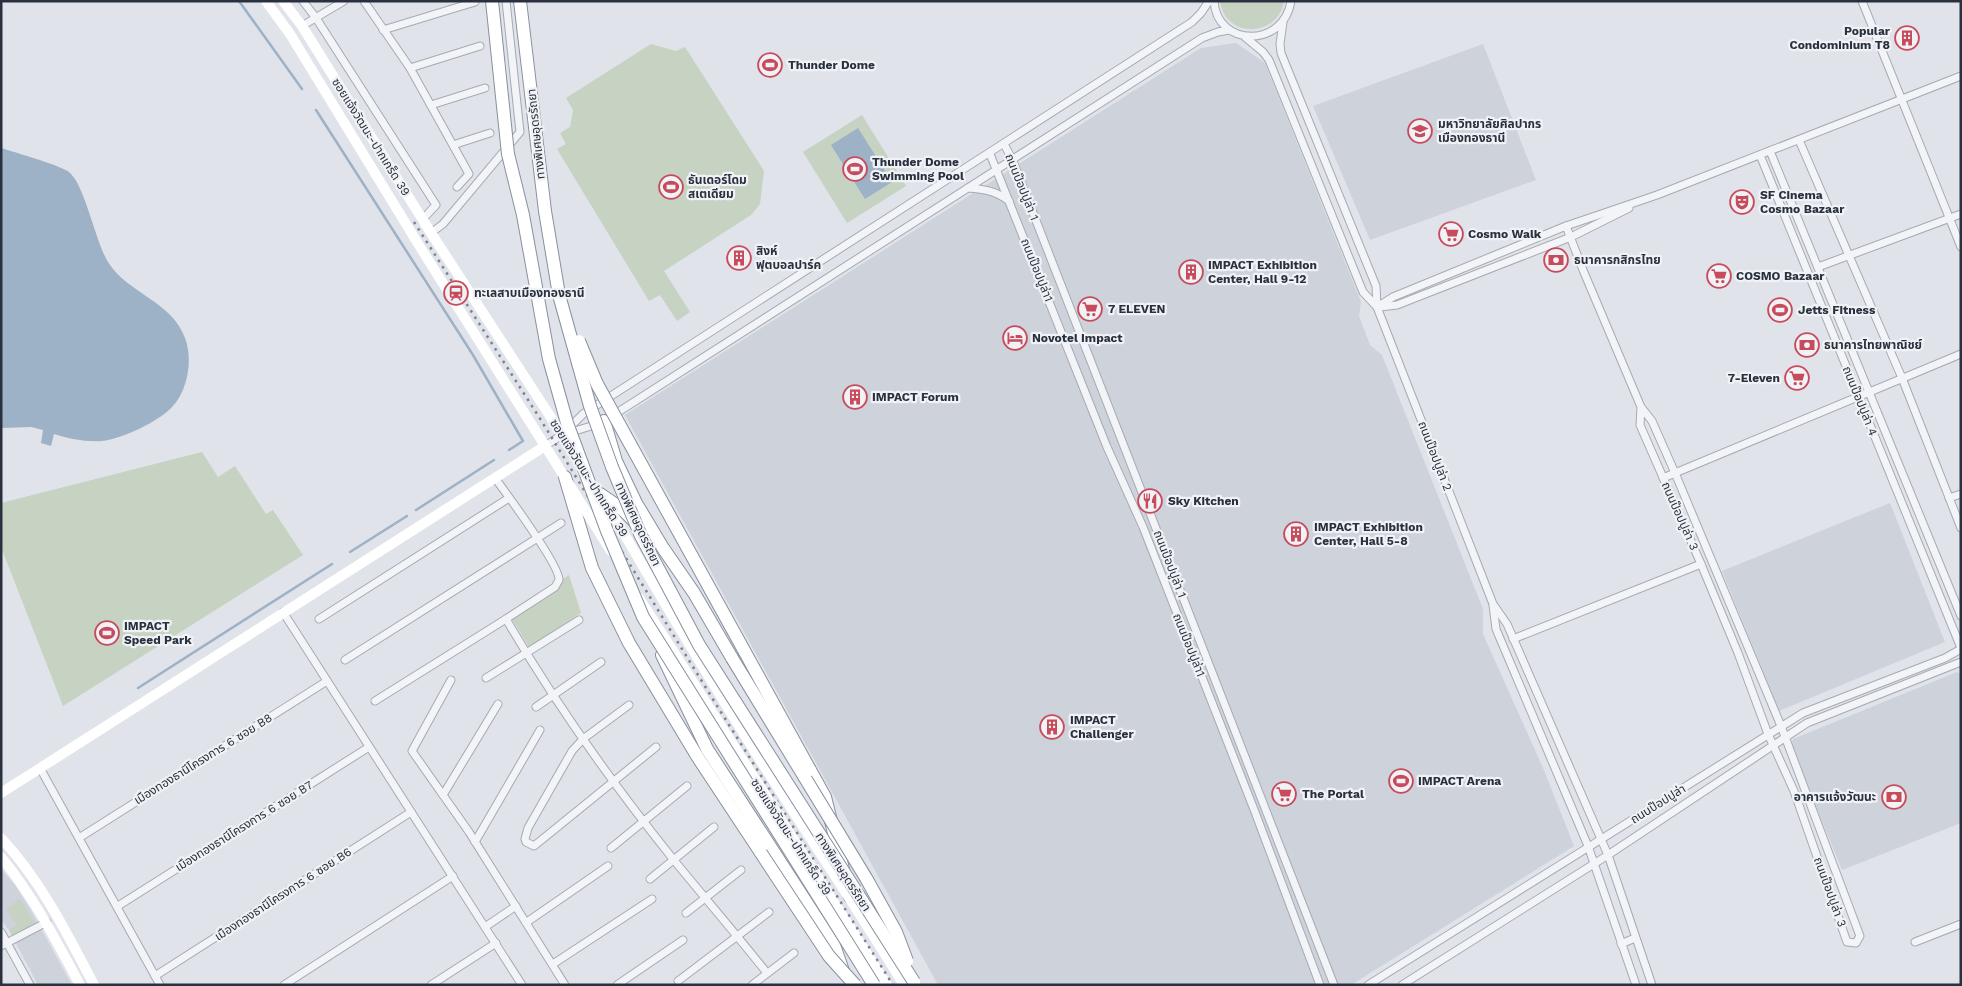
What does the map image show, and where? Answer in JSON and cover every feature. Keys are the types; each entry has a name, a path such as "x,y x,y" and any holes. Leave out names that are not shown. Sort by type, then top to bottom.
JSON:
{"highway":[{"path":"492,1 508,154 522,214 549,359 567,422 607,531 643,617 707,749 834,945 848,985"},
{"name":"ทางพิเศษอุดรรัถยา","path":"520,1 545,211 559,294 590,406 612,466 641,536 699,645 911,984"},
{"path":"559,294 597,384 825,797 850,897"},
{"path":"604,421 616,461 636,503 663,548 694,593 866,878 896,932 911,984"},
{"path":"565,477 592,568 630,643 697,756 829,956 855,985"},
{"path":"600,494 622,509 663,548"},
{"path":"643,617 874,985"}],"main road":[{"name":"ซอยแจ้งวัฒนะ-ปากเกร็ด 39","path":"266,1 290,34 690,678 887,985"},
{"name":"ซอยแจ้งวัฒนะ-ปากเกร็ด 39","path":"283,1 302,26 422,220 600,494 760,759 850,897 911,984"},
{"path":"1,793 545,446"},
{"path":"1,838 38,884 56,913 94,985"},
{"path":"1,857 30,895 47,922 80,985"}],"street":[{"path":"302,1 316,18 436,205 422,220"},
{"path":"302,26 344,1"},
{"path":"364,1 410,68 469,174 457,187"},
{"path":"431,234 443,224 520,132 506,1"},
{"path":"545,446 562,435 583,414 990,154 1192,22 1202,13 1209,1"},
{"path":"1214,1 1214,8 1220,20 1229,30"},
{"name":"ถนนป๊อปปูล่า 2","path":"1291,1 1290,10 1283,22 1280,35 1281,54 1376,286 1377,307 1493,604 1507,624 1608,855 1652,985"},
{"path":"1862,1 1961,247"},
{"path":"383,30 475,2"},
{"path":"1245,37 1259,37 1273,32 1283,22"},
{"path":"562,435 604,421 1202,38 1229,30"},
{"name":"ถนนป๊อปปูล่า 2","path":"1229,30 1245,37 1263,52 1269,60 1363,292 1377,307"},
{"path":"410,68 480,46"},
{"path":"1377,307 1393,297 1566,226 1657,195 1961,76"},
{"path":"431,105 485,88"},
{"path":"453,145 490,133"},
{"path":"1799,140 1902,378 1961,528"},
{"name":"ถนนป๊อปปูล่า 1","path":"1004,144 1012,159 1334,985"},
{"name":"ถนนป๊อปปูล่า 4","path":"1770,151 1961,616"},
{"name":"ถนนป๊อปปูล่า1","path":"990,154 1107,447 1143,526 1255,812 1320,985"},
{"name":"ถนนป๊อปปูล่า 4","path":"1760,155 1961,648"},
{"path":"968,188 989,190 1010,202"},
{"path":"1377,307 1397,305 1571,237 1657,195"},
{"path":"1818,267 1961,214"},
{"name":"ถนนป๊อปปูล่า 3","path":"1566,226 1641,407 1652,421 1675,473 1781,726 1860,936 1856,943 1847,942 1794,791 1768,734 1738,653 1701,564 1640,425 1641,407"},
{"path":"1663,478 1961,354"},
{"path":"375,701 555,587 559,580 557,572 536,537 495,478"},
{"path":"1895,486 1906,482"},
{"path":"1949,498 1961,494"},
{"path":"319,619 510,498"},
{"path":"345,660 536,537 561,523"},
{"path":"1513,639 1701,564"},
{"name":"ถนนป๊อปปูล่า 2","path":"1493,604 1496,629 1588,846 1636,985"},
{"path":"283,612 522,985"},
{"path":"506,619 526,654 582,739 674,860 767,973"},
{"path":"486,678 579,620"},
{"name":"ถนนป๊อปปูล่า","path":"1368,985 1803,713 1945,658 1961,648"},
{"path":"536,707 601,662"},
{"name":"ถนนป๊อปปูล่า","path":"1594,863 1807,723 1961,662"},
{"path":"451,680 412,751 475,842 565,985"},
{"name":"เมืองทองธานีโครงการ 6 ซอย B8","path":"79,838 327,681"},
{"path":"443,795 498,704"},
{"path":"630,704 582,739 572,751 528,828 526,842 534,846 656,747"},
{"path":"1538,729 1550,724"},
{"path":"475,842 540,730"},
{"name":"เมืองทองธานีโครงการ 6 ซอย B7","path":"118,906 369,747"},
{"path":"40,768 160,985"},
{"path":"611,848 687,786"},
{"path":"1794,791 1804,786"},
{"name":"เมืองทองธานีโครงการ 6 ซอย B6","path":"155,976 411,812"},
{"path":"650,879 714,828"},
{"path":"1402,985 1594,863"},
{"path":"526,922 608,866"},
{"path":"1822,869 1837,872"},
{"path":"686,913 741,870"},
{"path":"284,985 453,876"},
{"path":"552,964 652,899"},
{"path":"485,927 516,906"},
{"path":"678,980 769,912"},
{"path":"5,944 47,922"},
{"path":"1915,942 1961,924"},
{"path":"1,932 5,944 30,985"},
{"path":"1621,944 1635,938"},
{"path":"617,985 683,940"},
{"path":"431,985 496,943"},
{"path":"752,985 794,953"}],"shaded area":[{"path":"1236,43 1265,63 1361,302 1359,316 1370,345 1382,355 1483,609 1483,634 1543,768 1574,846 1351,985 938,985 625,415 1201,48"},
{"name":"มหาวิทยาลัยศิลปากร เมืองทองธานี","path":"1483,44 1536,180 1370,240 1313,106"},
{"path":"1890,503 1945,642 1779,711 1722,571"},
{"path":"1957,672 1961,674 1961,823 1842,870 1791,745 1793,739"},
{"path":"1,869 15,885 32,912 72,985 38,985 9,930 1,920"}],"green space":[{"path":"1220,1 1284,1 1280,13 1272,22 1252,29 1241,27 1231,22 1224,13"},
{"name":"ธันเดอร์โดม สเตเดียม","path":"651,44 676,51 685,47 764,171 760,204 751,215 664,271 690,312 677,321 660,295 649,301 557,149 566,144 560,133 570,127 573,110 566,98"},
{"name":"Thunder Dome Swimming Pool","path":"862,115 906,186 847,223 803,152"},
{"name":"IMPACT Speed Park","path":"202,452 218,477 235,466 266,514 273,510 303,555 63,706 1,547 1,503"},
{"path":"569,575 581,613 529,647 509,614"},
{"path":"20,899 37,927 14,939 9,930 17,925 6,909"}],"water":[{"path":"858,128 892,182 865,199 831,145"},
{"path":"1,148 69,172 80,189 108,262 127,282 160,306 179,325 185,338 189,355 188,374 178,399 159,418 110,440 78,440 54,434 51,446 41,443 43,430 31,427 1,428"}],"waterway":[{"path":"239,1 302,89"},
{"path":"316,110 473,355 523,441 509,450"},
{"path":"416,510 494,460"},
{"path":"350,552 407,516"},
{"path":"138,688 332,564"}],"railway":[{"path":"414,222 539,417 719,709 893,985"}],"place":[{"name":"Popular Condominium T8","path":"1907,38"},
{"name":"Thunder Dome","path":"770,65"},
{"name":"มหาวิทยาลัยศิลปากร เมืองทองธานี","path":"1420,131"},
{"name":"Thunder Dome Swimming Pool","path":"855,169"},
{"name":"ธันเดอร์โดม สเตเดียม","path":"671,187"},
{"name":"SF Cinema Cosmo Bazaar","path":"1742,202"},
{"name":"Cosmo Walk","path":"1451,234"},
{"name":"สิงห์ ฟุตบอลปาร์ค","path":"739,258"},
{"name":"ธนาคารกสิกรไทย","path":"1556,260"},
{"name":"IMPACT Exhibition Center, Hall 9-12","path":"1191,272"},
{"name":"COSMO Bazaar","path":"1719,276"},
{"name":"ทะเลสาบเมืองทองธานี","path":"456,293"},
{"name":"7 ELEVEN","path":"1090,309"},
{"name":"Jetts Fitness","path":"1780,310"},
{"name":"Novotel Impact","path":"1015,338"},
{"name":"ธนาคารไทยพาณิชย์","path":"1807,345"},
{"name":"7-Eleven","path":"1797,378"},
{"name":"IMPACT Forum","path":"855,397"},
{"name":"Sky Kitchen","path":"1150,501"},
{"name":"IMPACT Exhibition Center, Hall 5-8","path":"1296,534"},
{"name":"IMPACT Speed Park","path":"107,633"},
{"name":"IMPACT Challenger","path":"1052,727"},
{"name":"IMPACT Arena","path":"1401,781"},
{"name":"The Portal","path":"1284,794"},
{"name":"อาคารแจ้งวัฒนะ","path":"1894,797"}]}
